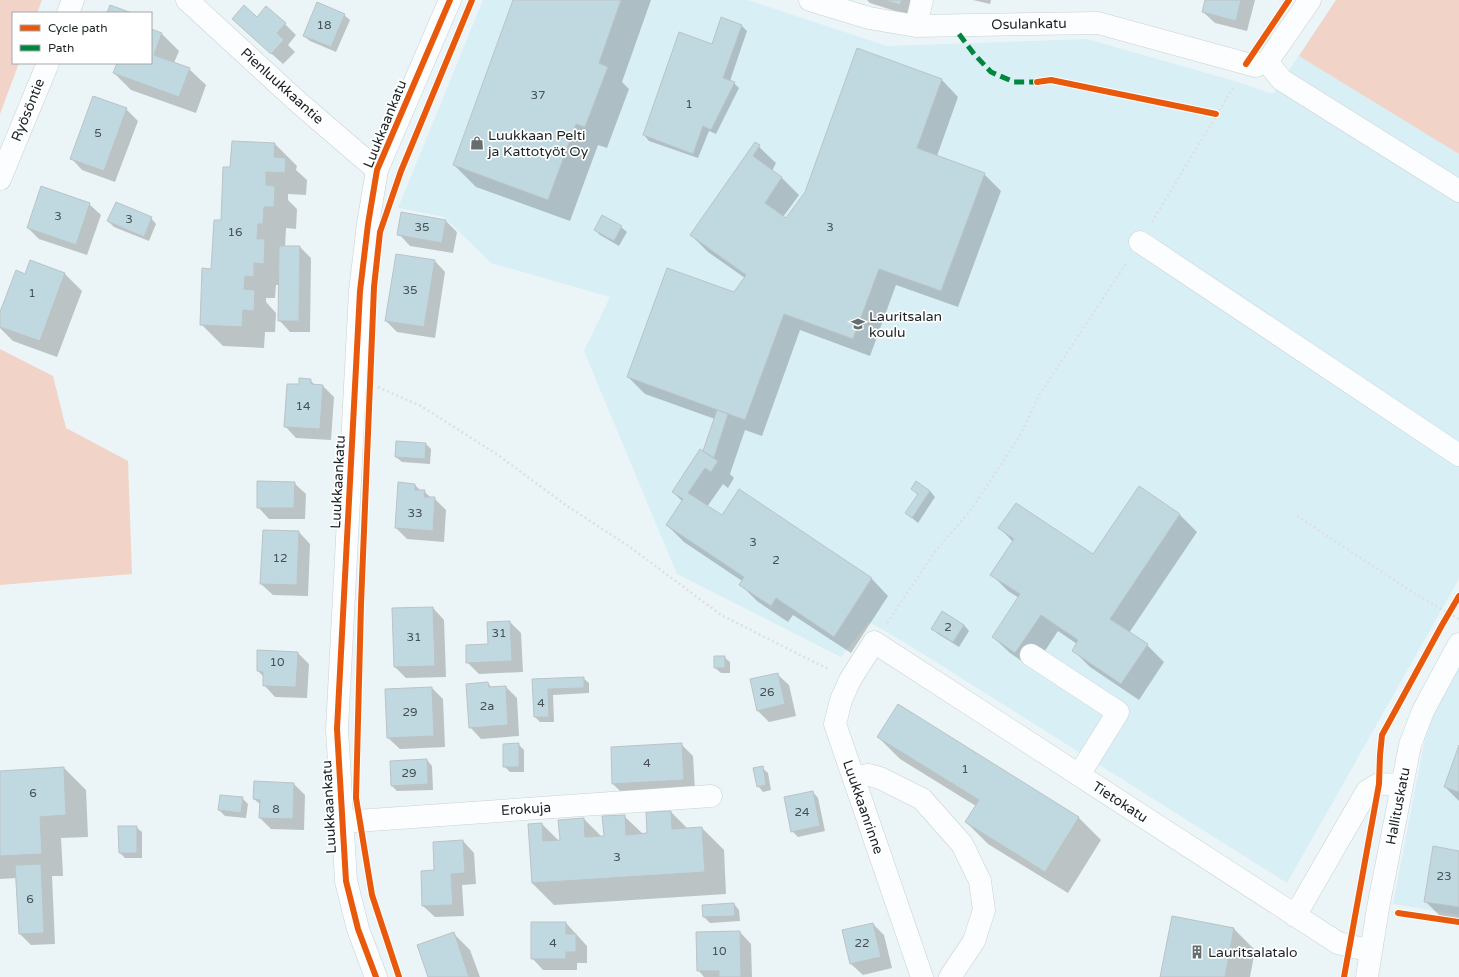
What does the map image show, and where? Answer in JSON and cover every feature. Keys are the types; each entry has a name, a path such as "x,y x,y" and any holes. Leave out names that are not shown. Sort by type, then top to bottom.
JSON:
{"street":[{"path":"68,12 74,0"},
{"name":"Pienluukkaantie","path":"188,0 298,102 377,170"},
{"name":"Luukkaankatu","path":"376,977 358,929 346,880 337,729 360,291 368,224 377,170 450,0"},
{"name":"Osulankatu","path":"810,0 869,18 916,26 1098,23 1246,64 1255,66 1268,62"},
{"path":"916,26 922,0"},
{"path":"1310,0 1268,62 1282,80 1459,191"},
{"name":"Ryösöntie","path":"0,178 48,64"},
{"path":"1140,242 1459,455"},
{"name":"Luukkaanrinne","path":"874,642 850,680 841,700 835,724 922,977"},
{"name":"Tietokatu","path":"874,642 1338,943 1371,952"},
{"name":"Hallituskatu","path":"1368,977 1371,952 1401,785 1410,745 1423,711 1459,644"},
{"path":"1031,655 1118,712 1079,775"},
{"path":"853,777 869,775 880,778 922,799 962,844 980,881 984,910 974,941 950,977"},
{"path":"1295,916 1367,790 1380,784 1401,785"},
{"name":"Erokuja","path":"342,822 711,796"}],"path":[{"path":"874,642 934,553 980,498 1021,434 1038,397 1140,242 1246,64"},
{"path":"1208,113 1216,114"},
{"path":"356,380 370,383 421,406 498,456 567,506 630,547 721,615 850,680"},
{"path":"1297,516 1459,620"}],"shaded area":[{"path":"0,0 42,0 37,12 12,12 12,64 19,64 0,114"},
{"path":"483,0 748,0 887,46 1087,39 1238,82 1273,94 1336,0 1459,0 1459,579 1287,883 904,642 869,622 841,657 677,574 584,351 610,297 491,263 444,217 398,208"},
{"path":"1336,0 1459,0 1459,154 1299,56"},
{"path":"0,349 53,376 66,428 128,461 132,574 0,585"},
{"path":"1459,664 1459,915 1393,904 1429,717"}],"building":[{"path":"513,0 621,0 599,63 608,67 585,127 576,124 548,200 453,165"},
{"path":"884,0 902,0 900,5"},
{"path":"1205,0 1241,0 1236,21 1202,12"},
{"path":"317,2 345,14 331,47 303,36"},
{"path":"110,5 129,12 107,12"},
{"path":"244,5 257,17 266,6 286,23 277,33 284,40 271,54 232,19"},
{"path":"721,17 742,25 723,78 735,82 711,130 703,126 693,154 643,135 679,32 712,44"},
{"path":"152,29 162,33 154,55 190,68 179,97 113,73 117,64 152,64"},
{"path":"857,48 942,79 917,148 985,173 941,291 879,269 853,339 784,314 745,420 627,377 667,268 734,292 746,275 690,235 755,142 760,145 753,156 782,177 765,203 786,218 805,192"},
{"path":"93,96 127,108 104,171 70,159"},
{"path":"232,141 275,143 274,157 286,158 285,173 266,172 266,185 275,186 274,207 264,207 263,224 258,224 257,239 265,239 264,264 254,263 254,277 245,276 244,289 255,290 254,311 243,310 242,327 200,325 202,268 211,269 214,220 221,220 223,167 230,167"},
{"path":"41,186 90,203 76,245 27,228"},
{"path":"116,202 152,217 144,237 107,221"},
{"path":"401,212 446,220 442,243 397,235"},
{"path":"602,215 622,226 614,241 594,230"},
{"path":"279,246 300,246 299,321 278,321"},
{"path":"396,254 435,260 424,327 385,321"},
{"path":"30,260 65,273 40,341 0,327 0,312 16,270 25,274"},
{"path":"299,378 311,379 311,384 323,385 320,429 284,427 287,384 299,384"},
{"path":"717,410 728,414 714,458 703,451"},
{"path":"396,441 426,443 425,459 395,457"},
{"path":"700,449 718,461 711,472 705,468 688,493 722,515 739,489 872,578 834,637 776,598 771,606 739,585 744,577 666,525 683,499 672,492"},
{"path":"257,481 295,482 294,508 257,508"},
{"path":"916,481 930,491 912,518 905,513 918,494 911,489"},
{"path":"398,482 415,484 415,490 425,490 424,497 435,497 433,531 395,528"},
{"path":"1139,486 1180,514 1110,619 1148,644 1121,684 1072,651 1078,640 1041,615 1015,653 992,637 1020,594 990,575 1014,539 998,528 1016,503 1093,554"},
{"path":"263,530 299,531 297,585 260,584"},
{"path":"433,607 435,666 394,667 392,608"},
{"path":"942,611 964,625 953,642 931,629"},
{"path":"510,621 512,661 466,663 466,645 488,644 487,622"},
{"path":"257,650 298,652 296,687 263,686 263,672 257,671"},
{"path":"714,656 725,656 725,668 714,668"},
{"path":"778,673 785,704 757,711 750,679"},
{"path":"584,677 584,688 548,689 549,717 534,717 532,679"},
{"path":"488,682 489,687 506,686 508,725 469,728 466,684"},
{"path":"432,687 434,736 387,738 385,689"},
{"path":"898,704 1079,817 1045,872 965,822 979,800 877,737"},
{"path":"519,743 519,767 503,767 503,744"},
{"path":"682,743 684,780 612,784 611,747"},
{"path":"1459,745 1459,792 1444,787"},
{"path":"427,759 428,784 391,786 390,761"},
{"path":"763,766 766,785 757,787 753,768"},
{"path":"64,767 66,815 40,817 42,854 0,856 0,771"},
{"path":"254,781 294,783 293,819 259,818 260,800 253,799"},
{"path":"813,791 820,826 791,832 784,797"},
{"path":"220,795 243,797 241,813 218,810"},
{"path":"671,811 672,829 702,827 705,872 532,883 528,824 542,823 543,841 560,840 558,820 584,818 585,837 604,836 602,816 625,815 626,835 647,833 646,812"},
{"path":"118,826 137,826 137,853 119,853"},
{"path":"463,840 465,873 451,874 453,905 422,906 421,871 434,870 433,842"},
{"path":"1433,846 1459,851 1459,907 1424,902"},
{"path":"41,864 44,933 19,934 15,865"},
{"path":"734,903 735,916 703,917 702,905"},
{"name":"Lauritsalatalo","path":"1172,916 1234,928 1225,977 1160,977"},
{"path":"531,922 566,922 566,934 576,934 576,952 566,952 566,959 531,959"},
{"path":"873,923 881,957 850,964 842,930"},
{"path":"740,931 741,977 719,977 719,971 697,971 696,932"},
{"path":"454,932 469,977 428,977 417,945"}],"marked path":[{"path":"959,34 974,54 991,72 1014,82 1037,82"}],"cycle path":[{"path":"376,977 358,929 346,881 337,729 360,291 368,224 377,170 450,0"},
{"path":"399,977 372,895 356,798 361,604 374,287 380,232 401,171 472,0"},
{"path":"1246,64 1289,0"},
{"path":"1037,82 1051,80 1216,114"},
{"path":"1344,977 1379,784 1382,735 1459,596"},
{"path":"1398,913 1459,922"}],"place":[{"name":"Luukkaan Pelti ja Kattotyöt Oy","path":"477,143"},
{"name":"Lauritsalan koulu","path":"858,324"},
{"name":"Lauritsalatalo","path":"1197,952"}]}
